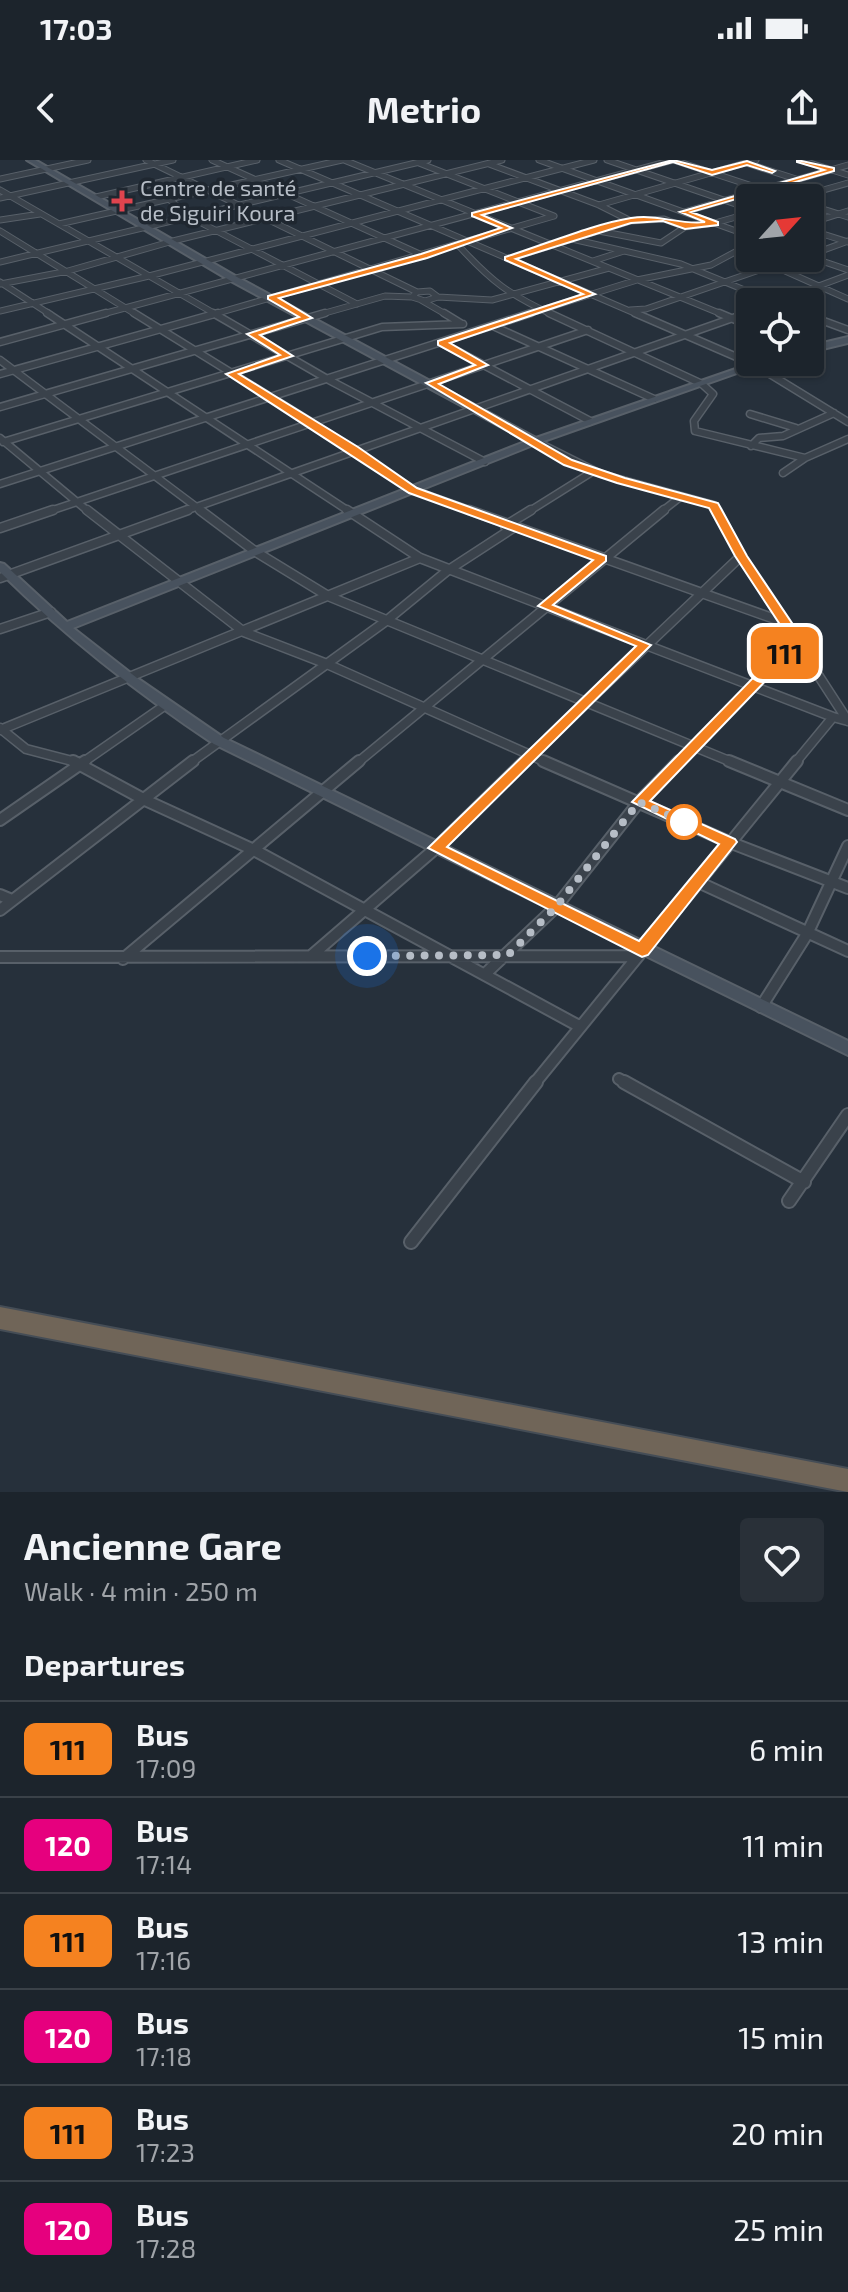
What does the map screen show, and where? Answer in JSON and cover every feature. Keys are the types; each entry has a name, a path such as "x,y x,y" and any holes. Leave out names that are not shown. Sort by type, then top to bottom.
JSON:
{"highway":[{"path":"0,1318 848,1481"}],"street":[{"path":"30,160 234,279 431,383 568,462 679,498 714,505 741,556 848,721"},
{"path":"0,179 88,160"},
{"path":"146,160 374,269 476,331"},
{"path":"0,198 173,160"},
{"path":"212,160 424,256"},
{"path":"96,197 257,160"},
{"path":"279,160 736,354"},
{"path":"59,224 343,160 736,321"},
{"path":"0,262 428,160"},
{"path":"479,160 599,205 631,221"},
{"path":"1,284 68,271 173,241 502,160"},
{"path":"539,160 736,231"},
{"path":"0,311 149,276 594,160"},
{"path":"607,160 736,206"},
{"path":"0,342 673,160 746,184"},
{"path":"738,160 796,179"},
{"path":"599,205 756,160"},
{"path":"800,160 848,175"},
{"path":"0,374 424,256 554,216 414,161"},
{"path":"779,184 848,165"},
{"path":"824,189 848,183"},
{"path":"0,190 329,380 485,462"},
{"path":"684,212 736,196"},
{"path":"170,200 190,217 357,304"},
{"path":"824,210 848,217"},
{"path":"824,218 848,211"},
{"path":"0,220 41,214"},
{"path":"597,230 661,243 685,227 715,223 736,216"},
{"path":"508,259 631,221 664,219 685,227"},
{"path":"0,231 313,423 413,490 509,527 786,623"},
{"path":"824,235 847,242"},
{"path":"569,238 681,264 737,288"},
{"path":"824,251 847,242"},
{"path":"458,245 485,274 512,296 702,384 713,394 694,421 695,431 805,458"},
{"path":"593,261 624,251"},
{"path":"0,484 591,294 637,280 711,265 736,251"},
{"path":"824,262 848,273"},
{"path":"421,300 438,297 492,300 609,268"},
{"path":"627,310 646,309 757,272"},
{"path":"784,272 848,299"},
{"path":"812,288 848,273"},
{"path":"1,284 420,558 447,571 848,721"},
{"path":"0,407 385,296 433,292 438,297"},
{"path":"642,316 646,309"},
{"path":"3,573 118,536 416,428 736,317"},
{"path":"824,321 848,330"},
{"path":"2,441 382,327 463,324"},
{"path":"493,326 654,399"},
{"path":"0,528 588,330"},
{"path":"824,346 848,340"},
{"path":"442,343 590,421"},
{"path":"0,360 256,552 328,596 479,661 848,810"},
{"path":"67,626 535,441 736,371"},
{"path":"778,376 848,422"},
{"path":"751,446 759,438 783,436 834,413"},
{"path":"750,414 796,428"},
{"path":"783,473 805,458 848,439"},
{"path":"2,441 118,536 244,632 327,664 729,842 848,888"},
{"path":"0,910 219,741 386,621 447,571 592,472"},
{"path":"123,959 544,606 679,498"},
{"path":"311,956 436,848 741,556"},
{"path":"420,558 1,729 26,749 80,763 145,800 254,850 579,1026"},
{"path":"3,573 128,678 164,706 219,741 556,907 639,953 848,1048"},
{"path":"0,629 51,612"},
{"path":"485,974 556,907 639,802 797,641"},
{"path":"0,820 164,706"},
{"path":"411,1242 579,1026 833,717"},
{"path":"761,1007 807,934 829,881 848,846"},
{"path":"698,882 848,951"},
{"path":"0,895 12,900"},
{"path":"0,957 123,959 639,953"},
{"path":"619,1079 804,1182"},
{"path":"789,1201 848,1115"}],"bus line":[{"name":"111","path":"772,171 747,163 712,173 673,160 475,214 508,228 424,256 271,297 307,318 252,334 288,356 231,374 313,423 413,490 601,559 544,606 645,645 436,848 642,950 729,842 639,802 797,641 741,556 714,505 621,481 568,462 431,383 483,365 442,343 591,294 508,259 631,221 664,219 685,227 715,223 684,212 831,170 800,160"}],"place":[{"name":"Centre de santé de Siguiri Koura","path":"122,201"}],"route":[{"path":"367,956 508,955 556,907 639,802 684,822"}]}
